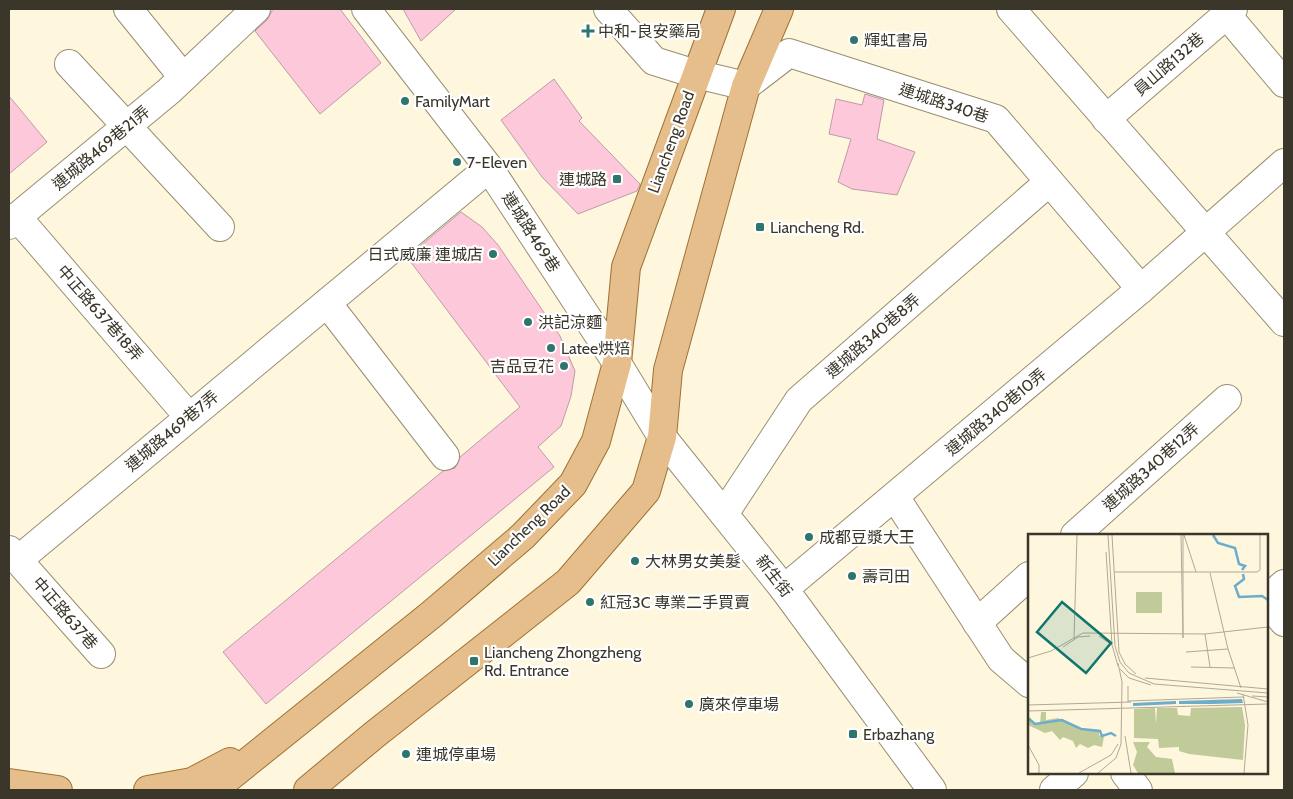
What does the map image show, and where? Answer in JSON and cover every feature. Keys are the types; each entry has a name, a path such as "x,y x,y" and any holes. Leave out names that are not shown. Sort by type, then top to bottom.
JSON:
{"main road":[{"name":"Liancheng Road","path":"212,790 432,614 523,536 573,484 596,441 617,363 626,267 721,9"},
{"path":"308,790 374,734 568,582 646,491 662,437 668,370 746,86 779,9"},
{"path":"148,790 192,782 274,740"},
{"path":"9,783 58,790"}],"street":[{"path":"128,9 183,77"},
{"name":"連城路469巷21弄","path":"13,221 183,77 256,9"},
{"name":"連城路469巷","path":"366,9 489,168 617,363"},
{"path":"608,9 654,61 696,74 746,86"},
{"path":"1011,9 1284,322"},
{"path":"1229,12 1284,83"},
{"name":"員山路132巷","path":"1106,119 1229,12"},
{"name":"連城路340巷","path":"746,86 788,54 996,119 1141,289"},
{"path":"69,64 220,227"},
{"name":"連城路340巷10弄","path":"784,589 1206,234 1284,163"},
{"name":"連城路469巷7弄","path":"13,555 189,417 489,168"},
{"name":"連城路340巷8弄","path":"724,514 799,400 1050,182"},
{"name":"中正路637巷18弄","path":"13,221 189,417"},
{"path":"327,303 445,456"},
{"name":"新生街","path":"617,363 662,437 784,589 932,790"},
{"name":"連城路340巷12弄","path":"1076,534 1227,399"},
{"path":"895,497 1001,659 1028,682"},
{"name":"中正路637巷","path":"13,555 101,654"},
{"path":"977,623 1028,577"},
{"path":"1268,599 1284,584"},
{"path":"1268,601 1284,622"},
{"path":"1054,790 1073,774"},
{"path":"1126,774 1138,790"}],"building":[{"path":"273,9 340,9 381,63 320,114 255,31 267,20"},
{"path":"403,9 456,9 421,41"},
{"path":"554,79 582,118 579,121 640,184 637,191 578,214 542,177 501,120"},
{"path":"865,94 884,100 877,139 915,152 897,195 852,189 838,182 851,139 829,134 836,99 862,105"},
{"path":"9,96 47,142 9,174"},
{"path":"461,212 482,227 498,245 560,336 575,371 571,396 561,426 538,447 554,467 266,704 223,652 443,471 455,468 460,457 520,407 407,257"}],"place":[{"name":"中和-良安藥局","path":"588,31"},
{"name":"輝虹書局","path":"854,40"},
{"name":"FamilyMart","path":"405,101"},
{"name":"7-Eleven","path":"457,162"},
{"name":"連城路","path":"617,179"},
{"name":"Liancheng Rd.","path":"760,227"},
{"name":"日式威廉 連城店","path":"493,254"},
{"name":"洪記涼麵","path":"528,322"},
{"name":"Latee烘焙","path":"551,348"},
{"name":"吉品豆花","path":"564,366"},
{"name":"成都豆漿大王","path":"809,537"},
{"name":"大林男女美髮","path":"635,561"},
{"name":"壽司田","path":"852,576"},
{"name":"紅冠3C 專業二手買賣","path":"590,602"},
{"name":"Liancheng Zhongzheng Rd. Entrance","path":"474,661"},
{"name":"廣來停車場","path":"689,704"},
{"name":"Erbazhang","path":"853,734"},
{"name":"連城停車場","path":"406,754"}]}
